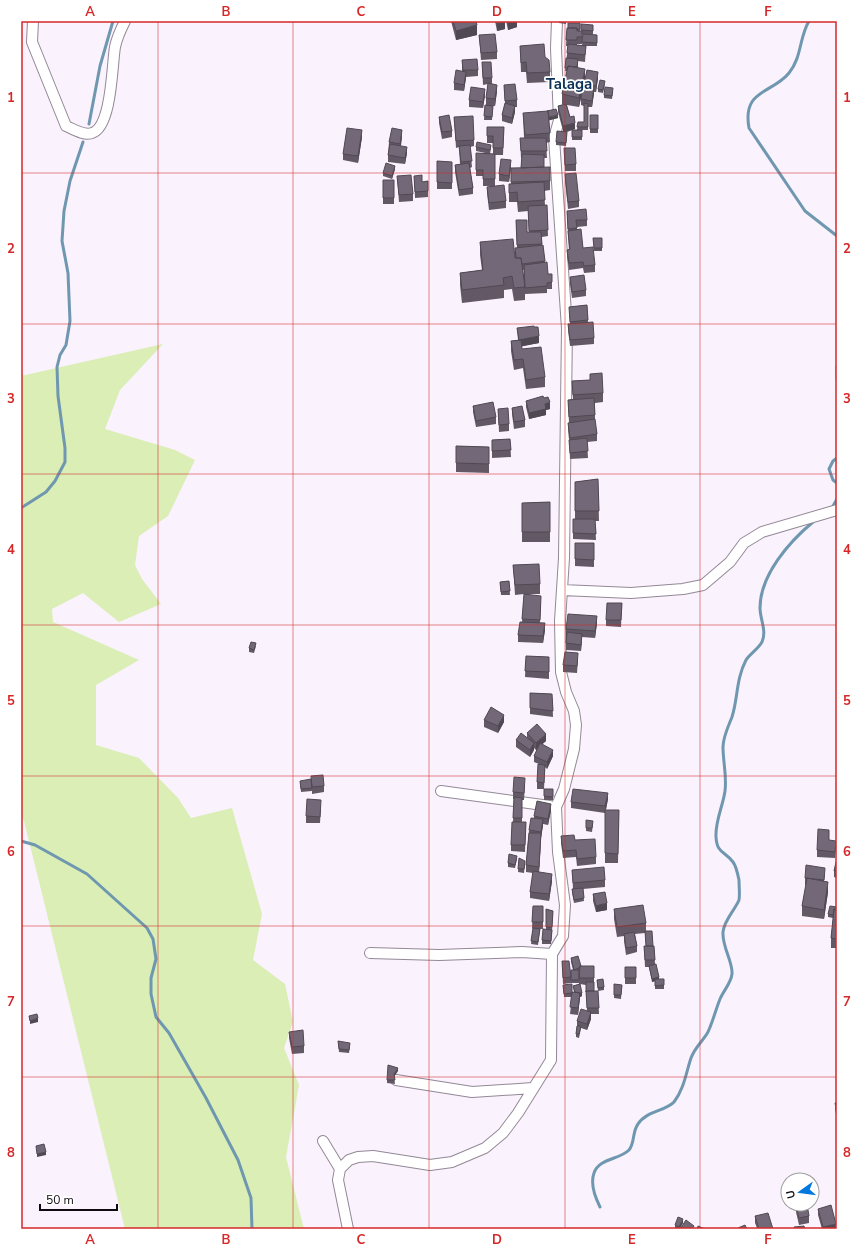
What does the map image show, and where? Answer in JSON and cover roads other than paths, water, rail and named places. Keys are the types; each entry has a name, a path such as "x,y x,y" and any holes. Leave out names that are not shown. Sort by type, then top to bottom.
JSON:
{"street":[{"path":"33,21 32,42 66,126 88,134 97,131 101,127 108,105 115,46 125,21"},
{"path":"348,1229 338,1180 340,1169 349,1160 358,1157 373,1156 430,1166 462,1158 485,1148 504,1133 551,1060 552,954 563,936 565,905 557,845 556,807 564,789 574,750 576,725 574,711 566,692 561,672 560,621 564,558 567,328 554,138 559,120 556,48 557,21"},
{"path":"562,590 631,593 683,589 703,585 730,562 744,543 762,532 837,510"},
{"path":"441,791 556,807"},
{"path":"370,953 439,955 522,952 552,954"},
{"path":"396,1080 472,1092 533,1088"},
{"path":"323,1141 340,1169"}],"waterway":[{"path":"89,124 100,66 113,21"},
{"path":"809,21 803,34 796,61 789,73 782,80 754,99 750,106 748,115 749,128 805,211 837,236"},
{"path":"21,508 46,492 55,481 65,462 65,448 58,396 57,367 60,355 66,345 70,321 68,273 62,241 64,211 70,181 83,142"},
{"path":"837,366 837,379"},
{"path":"837,458 833,461 829,469 833,480 837,483"},
{"path":"833,506 837,499"},
{"path":"600,1207 593,1186 594,1173 600,1164 620,1156 629,1150 636,1127 646,1116 674,1102 682,1086 691,1058 708,1032 720,999 732,974 731,964 724,943 723,932 725,923 739,900 739,880 734,864 718,847 716,837 725,785 723,753 724,740 734,710 740,674 746,660 762,642 764,629 760,608 761,596 765,583 770,572 786,549 813,522"},
{"path":"21,841 35,845 87,874 147,928 153,939 156,959 151,978 151,994 156,1017 169,1033 206,1098 238,1160 251,1198 252,1229"}],"district":[{"name":"Talaga","path":"569,84"}]}
